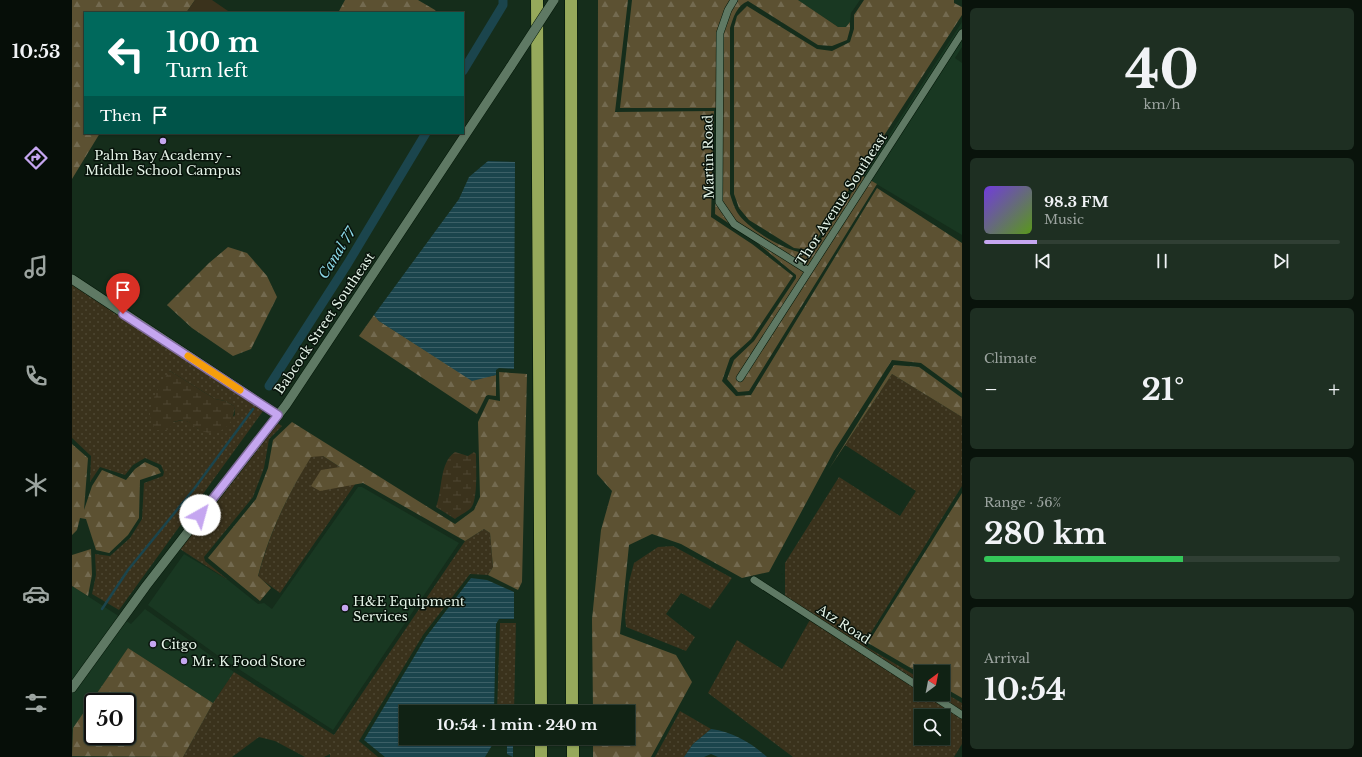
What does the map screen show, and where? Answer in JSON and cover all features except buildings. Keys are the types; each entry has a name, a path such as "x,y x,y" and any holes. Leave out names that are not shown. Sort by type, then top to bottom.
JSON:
{"highway":[{"path":"536,0 541,705"},
{"path":"571,0 572,705"},
{"path":"541,745 541,757"},
{"path":"573,745 573,757"}],"main road":[{"name":"Babcock Street Southeast","path":"72,688 141,592 278,415 554,0"},
{"path":"72,279 278,415"}],"street":[{"name":"Martin Road","path":"734,0 728,10 720,33 719,202 734,224 809,271"},
{"name":"Thor Avenue Southeast","path":"740,378 962,33"},
{"name":"Atz Road","path":"754,580 914,683"},
{"path":"941,701 962,714"}],"shaded area":[{"path":"798,0 860,0 851,13 850,22 846,28 838,27"},
{"path":"962,22 962,47 955,58 962,63 962,235 863,176"},
{"name":"H&E Equipment Services","path":"358,487 362,487 459,543 333,730 217,655 148,605 184,554 228,580 258,604 264,603 272,609"},
{"path":"72,586 131,624 145,609 234,672 213,703 128,648 97,693 84,693 84,712 72,730"}],"green space":[{"path":"72,0 195,0 187,12 84,12 84,134 99,134 72,179"},
{"path":"195,0 212,0 230,12 187,12"},
{"path":"345,0 418,0 436,12 339,12"},
{"path":"598,0 628,0 615,112 714,111 711,217 752,244 793,276 751,339 730,358 722,381 736,396 751,395 877,188 962,243 962,393 921,363 892,360 834,451 769,572 742,578 681,544 652,534 629,545 620,634 676,655 692,682 651,757 593,757 593,745 635,745 635,705 593,705 592,619 601,530 612,491 597,474"},
{"path":"632,0 798,0 838,27 846,27 850,22 847,40 832,46 818,45 748,1 738,9 730,28 730,194 736,210 742,219 770,240 792,250 811,254 863,176 877,184 749,391 738,392 727,379 734,360 754,341 796,278 796,275 755,241 715,214 718,111 716,108 620,108"},
{"path":"864,0 954,0 954,3 962,7 962,15 810,250 794,248 749,220 739,208 734,194 734,27 737,16 747,6 817,49 832,51 850,42 854,29 854,15"},
{"path":"228,247 247,253 267,276 277,297 251,349 233,356 192,328 167,305 209,263"},
{"path":"72,285 263,411 119,610 92,594 96,575 95,554 110,556 130,538 142,519 144,483 163,476 164,472 161,465 145,458 133,465 125,475 100,467 90,482 91,456 72,438","holes":["170,371 215,399 225,401 234,406 235,415 214,432 198,429 193,424 184,420 173,422 151,408"]},
{"path":"374,315 379,321 472,380 496,375 496,396 486,396 477,414 359,336"},
{"path":"894,365 919,367 962,398 962,417 892,374 829,469"},
{"path":"170,371 215,399 225,401 234,406 232,420 224,429 212,433 205,432 189,422 180,421 173,422 169,430 155,430 150,418 150,409 157,391"},
{"path":"499,372 527,374 522,582 518,590 488,575 493,567 490,533 484,529 465,541 363,483 320,491 311,486 321,470 340,467 323,456 311,457 280,514 262,560 258,576 271,588 260,601 208,558 256,499 268,468 273,440 292,422 455,524 474,510 480,497 478,422 489,399 500,401"},
{"path":"892,374 962,417 962,486 864,644 914,675 914,701 950,701 950,696 962,703 962,744 954,757 793,757 708,693 737,640 782,669 811,618 785,598 785,563 839,477 900,516 916,491 845,445"},
{"path":"277,423 282,426 269,439 264,468 253,497 204,557 205,561 228,580 180,549"},
{"path":"72,444 88,458 84,510 92,486 102,470 126,480 135,469 145,462 158,468 161,473 140,480 139,518 128,535 109,553 96,550 86,519 80,518 77,530 72,535"},
{"path":"455,452 468,456 474,452 476,454 476,491 471,508 455,519 436,507 446,463"},
{"path":"311,456 323,456 340,467 343,485 356,483 280,593 258,577 262,561 280,515"},
{"path":"962,493 962,698 950,691 950,665 914,665 914,670 868,643"},
{"path":"484,529 490,533 493,567 488,575 470,574 423,635 359,741 378,757 330,757 330,754 324,757 305,757 275,741 259,737 232,757 183,757 213,703 234,672 334,735 465,541"},
{"path":"673,546 732,578 710,609 681,593 666,614 695,637 686,651 626,627 625,616 629,582 634,563 658,547"},
{"path":"91,549 92,575 88,596 72,586 72,555"},
{"path":"500,623 516,623 514,705 497,705"},
{"path":"128,648 213,703 183,757 72,756 73,728 84,712 84,745 136,745 136,693 97,693"},
{"path":"680,711 711,729 693,744 684,757 655,757"}],"water":[{"path":"488,161 515,162 514,369 499,368 496,370 496,375 472,381 379,321 374,315 459,199 469,177"},
{"path":"471,578 487,580 514,592 514,619 499,619 496,624 494,705 399,705 399,745 492,745 485,757 385,757 364,740 426,637"},
{"path":"711,729 719,730 741,738 767,757 718,757 711,754 704,757 684,757 693,744"},
{"path":"507,745 513,745 513,757 507,754"}],"waterway":[{"name":"Canal 77","path":"464,69 503,5 503,0"},
{"name":"Canal 77","path":"269,386 348,263 425,134"},
{"path":"102,609 128,570 194,489 253,409"}],"slow traffic":[{"path":"188,356 240,390"}],"place":[{"name":"Palm Bay Academy - Middle School Campus","path":"163,141"},
{"name":"H&E Equipment Services","path":"345,608"},
{"name":"Citgo","path":"153,644"},
{"name":"Mr. K Food Store","path":"184,661"}],"route":[{"path":"123,314 278,415 200,515"}]}
